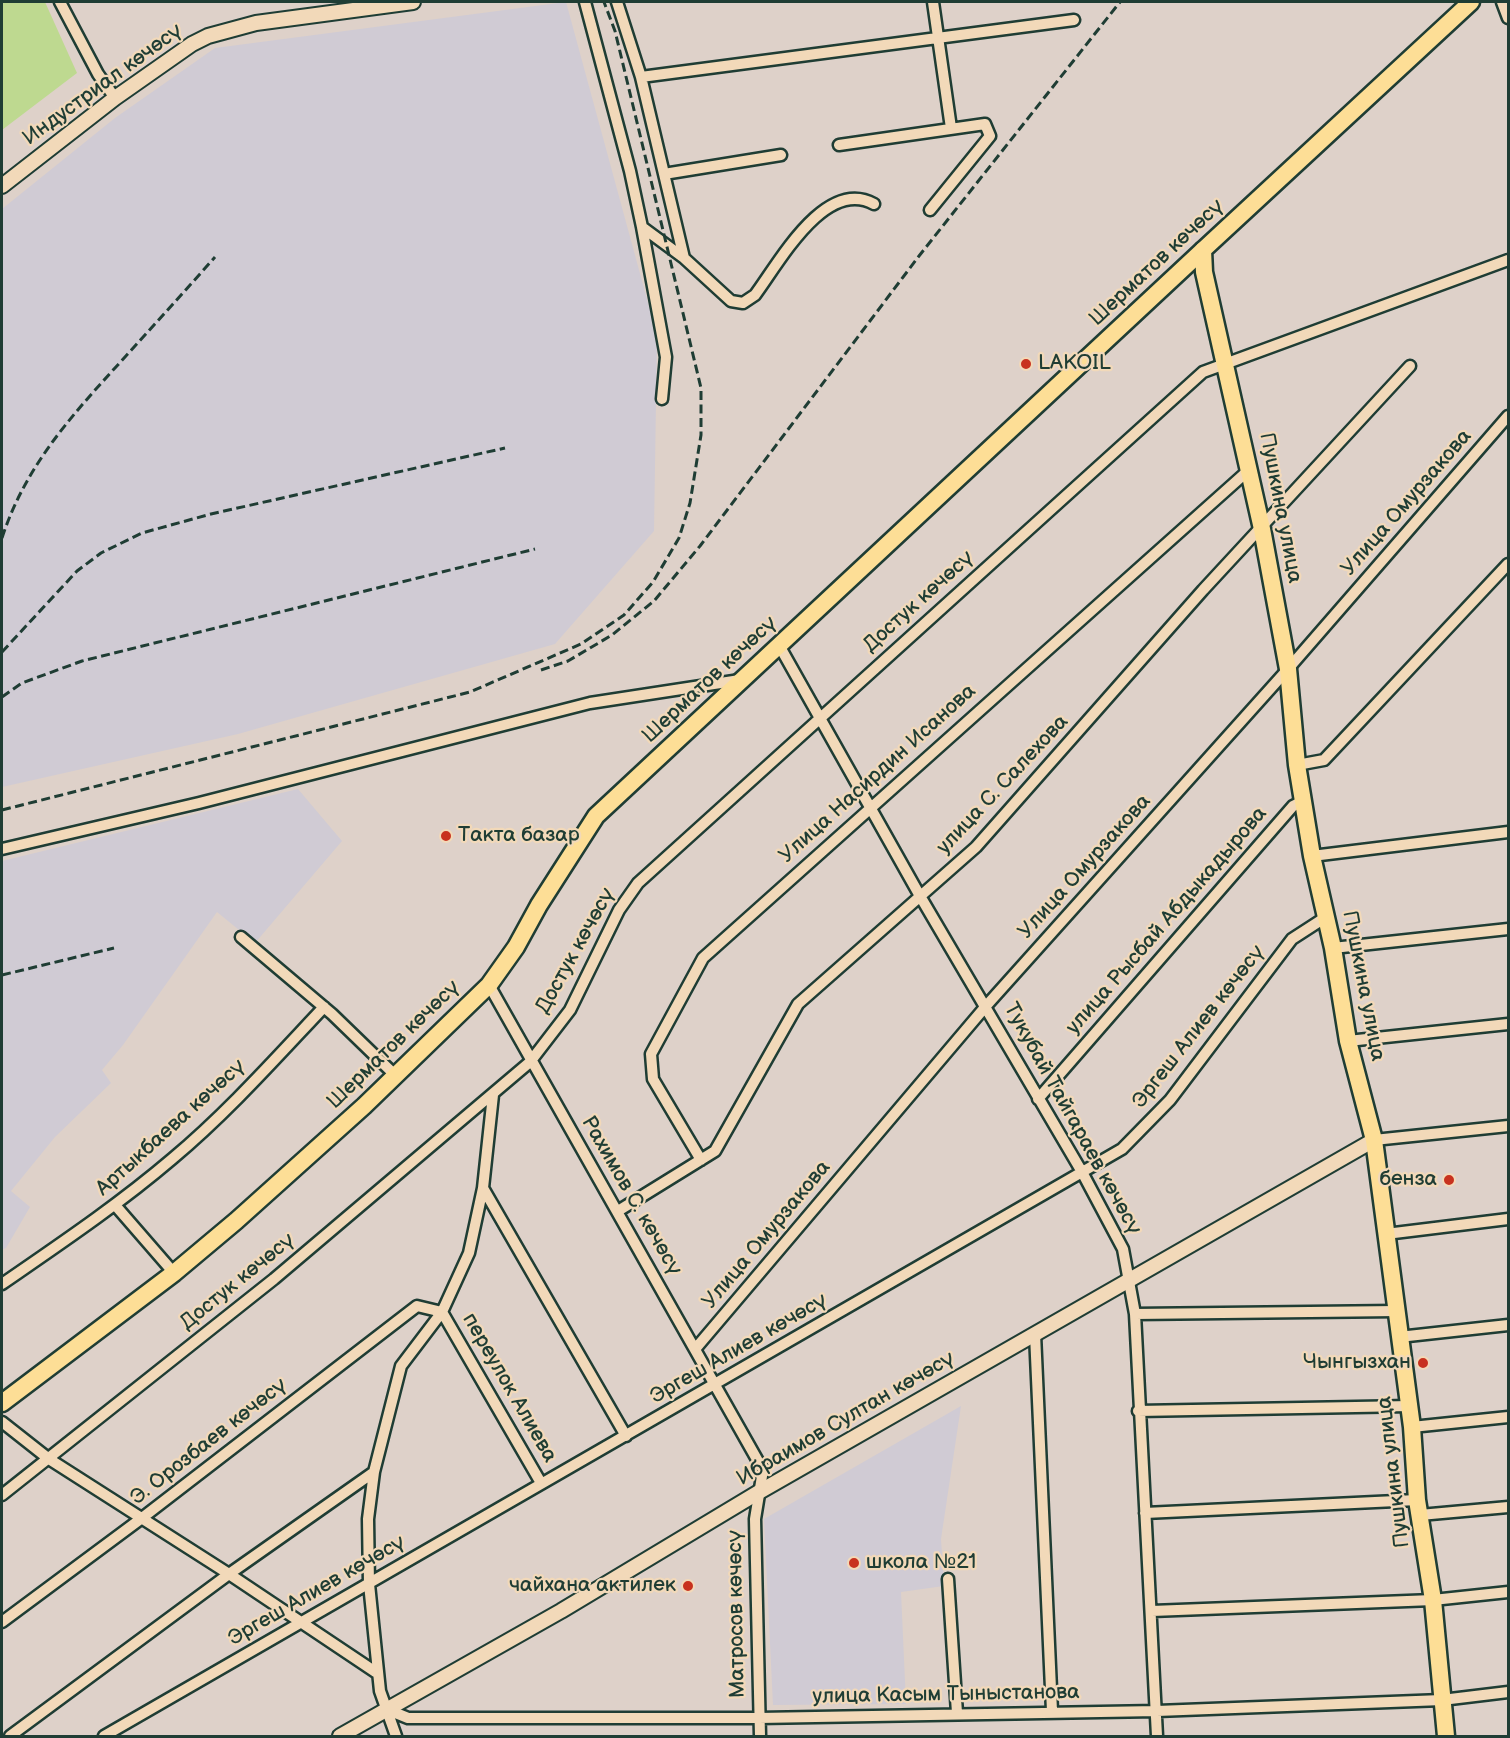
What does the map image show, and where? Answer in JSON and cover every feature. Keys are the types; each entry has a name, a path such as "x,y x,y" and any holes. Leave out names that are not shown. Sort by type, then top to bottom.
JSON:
{"main road":[{"name":"Индустриал көчөсү","path":"2,186 115,98 192,44 223,30 412,2"},
{"name":"Шерматов көчөсү","path":"2,1403 174,1273 236,1221 396,1076 489,986 516,947 539,905 596,816 1471,2"},
{"name":"Пушкина улица","path":"1203,250 1204,272 1250,469 1288,669 1297,765 1305,800 1312,856 1333,948 1348,1041 1374,1140 1410,1406 1419,1508 1433,1600 1446,1737"},
{"name":"Ибраимов Султан көчөсү","path":"340,1737 561,1611 759,1492 1374,1140"}],"street":[{"path":"60,2 98,74 115,98"},
{"path":"585,2 630,171 642,227 666,357 662,399"},
{"path":"617,2 641,76 684,258"},
{"path":"933,2 951,128"},
{"path":"1503,2 1509,18"},
{"path":"641,76 1074,20"},
{"path":"839,145 986,124 990,136 930,210"},
{"path":"664,174 781,155"},
{"path":"642,227 684,258 731,301 743,303 755,295 813,217 827,207 849,200 864,199 874,204"},
{"name":"Достук көчөсү","path":"2,1495 274,1279 530,1062 570,1010 618,910 638,882 1203,372 1509,260"},
{"name":"улица С. Салехова","path":"618,1211 715,1150 798,1004 976,848 1203,590 1262,529 1410,366"},
{"name":"Улица Омурзакова","path":"696,1348 986,1006 1288,669 1509,416"},
{"name":"Улица Насирдин Исанова","path":"700,1160 653,1079 651,1054 703,958 1250,469"},
{"path":"1297,765 1324,760 1509,564"},
{"name":"Тукубай Тайгараев көчөсү","path":"780,646 920,896 1082,1172 1123,1249 1135,1314 1138,1411 1152,1611 1157,1737"},
{"path":"2,849 199,803 590,703 743,680"},
{"name":"улица Рысбай Абдыкадырова","path":"1038,1099 1293,806 1305,800"},
{"path":"1312,856 1509,832"},
{"name":"Эргеш Алиев көчөсү","path":"104,1737 1122,1149 1170,1100 1292,939 1326,916"},
{"path":"1333,948 1509,929"},
{"path":"241,937 324,1007 396,1076"},
{"name":"Рахимов С. көчөсү","path":"489,986 763,1470 759,1492"},
{"name":"Артыкбаева көчөсү","path":"2,1284 115,1205 221,1114 324,1007"},
{"path":"1348,1041 1509,1024"},
{"path":"396,1737 377,1673 369,1584 368,1519 374,1472 401,1366 442,1312 470,1253 483,1188 493,1095"},
{"path":"1374,1140 1509,1126"},
{"path":"483,1188 626,1436"},
{"path":"115,1205 174,1273"},
{"path":"1386,1234 1509,1219"},
{"name":"Э. Орозбаев көчөсү","path":"2,1622 142,1518 417,1306 442,1312"},
{"path":"1135,1314 1396,1311"},
{"name":"переулок Алиева","path":"442,1312 541,1483"},
{"path":"1399,1337 1509,1325"},
{"path":"1035,1334 1052,1711"},
{"path":"1138,1411 1410,1406"},
{"path":"1412,1427 1509,1417"},
{"path":"2,1422 49,1459 229,1574 299,1623 377,1673"},
{"path":"10,1737 229,1574 374,1472"},
{"name":"Матросов көчөсү","path":"759,1492 755,1519 759,1737"},
{"path":"1145,1513 1509,1507"},
{"path":"948,1579 957,1713"},
{"path":"1152,1611 1433,1600 1509,1592"},
{"name":"улица Касым Тыныстанова","path":"386,1709 408,1718 759,1718 1052,1711 1157,1711 1442,1700 1509,1692"},
{"path":"2,1734 6,1737"}],"shaded area":[{"path":"566,2 657,336 654,531 555,644 238,734 2,787 2,209 115,118 215,48"},
{"path":"298,789 342,841 255,943 217,912 123,1045 102,1070 111,1083 55,1137 11,1191 30,1207 6,1248 2,1250 2,861"},
{"name":"школа №21","path":"961,1406 941,1539 944,1586 901,1592 906,1704 773,1705 764,1519"}],"green space":[{"path":"2,2 45,2 77,73 2,130"}],"railway":[{"path":"2,810 470,692 581,644 624,615 653,582 679,538 690,503 701,435 701,388 615,31 604,2"},
{"path":"541,670 568,661 612,635 654,601 700,546 919,256 1120,2"},
{"path":"2,538 24,486 53,441 88,398 215,257"},
{"path":"2,652 77,571 101,553 142,533 211,514 505,448"},
{"path":"2,697 22,683 82,661 535,549"},
{"path":"2,975 114,948"}],"place":[{"name":"LAKOIL","path":"1026,364"},
{"name":"Такта базар","path":"446,836"},
{"name":"бенза","path":"1449,1180"},
{"name":"Чынгызхан","path":"1423,1363"},
{"name":"школа №21","path":"854,1563"},
{"name":"чайхана актилек","path":"688,1586"}]}
